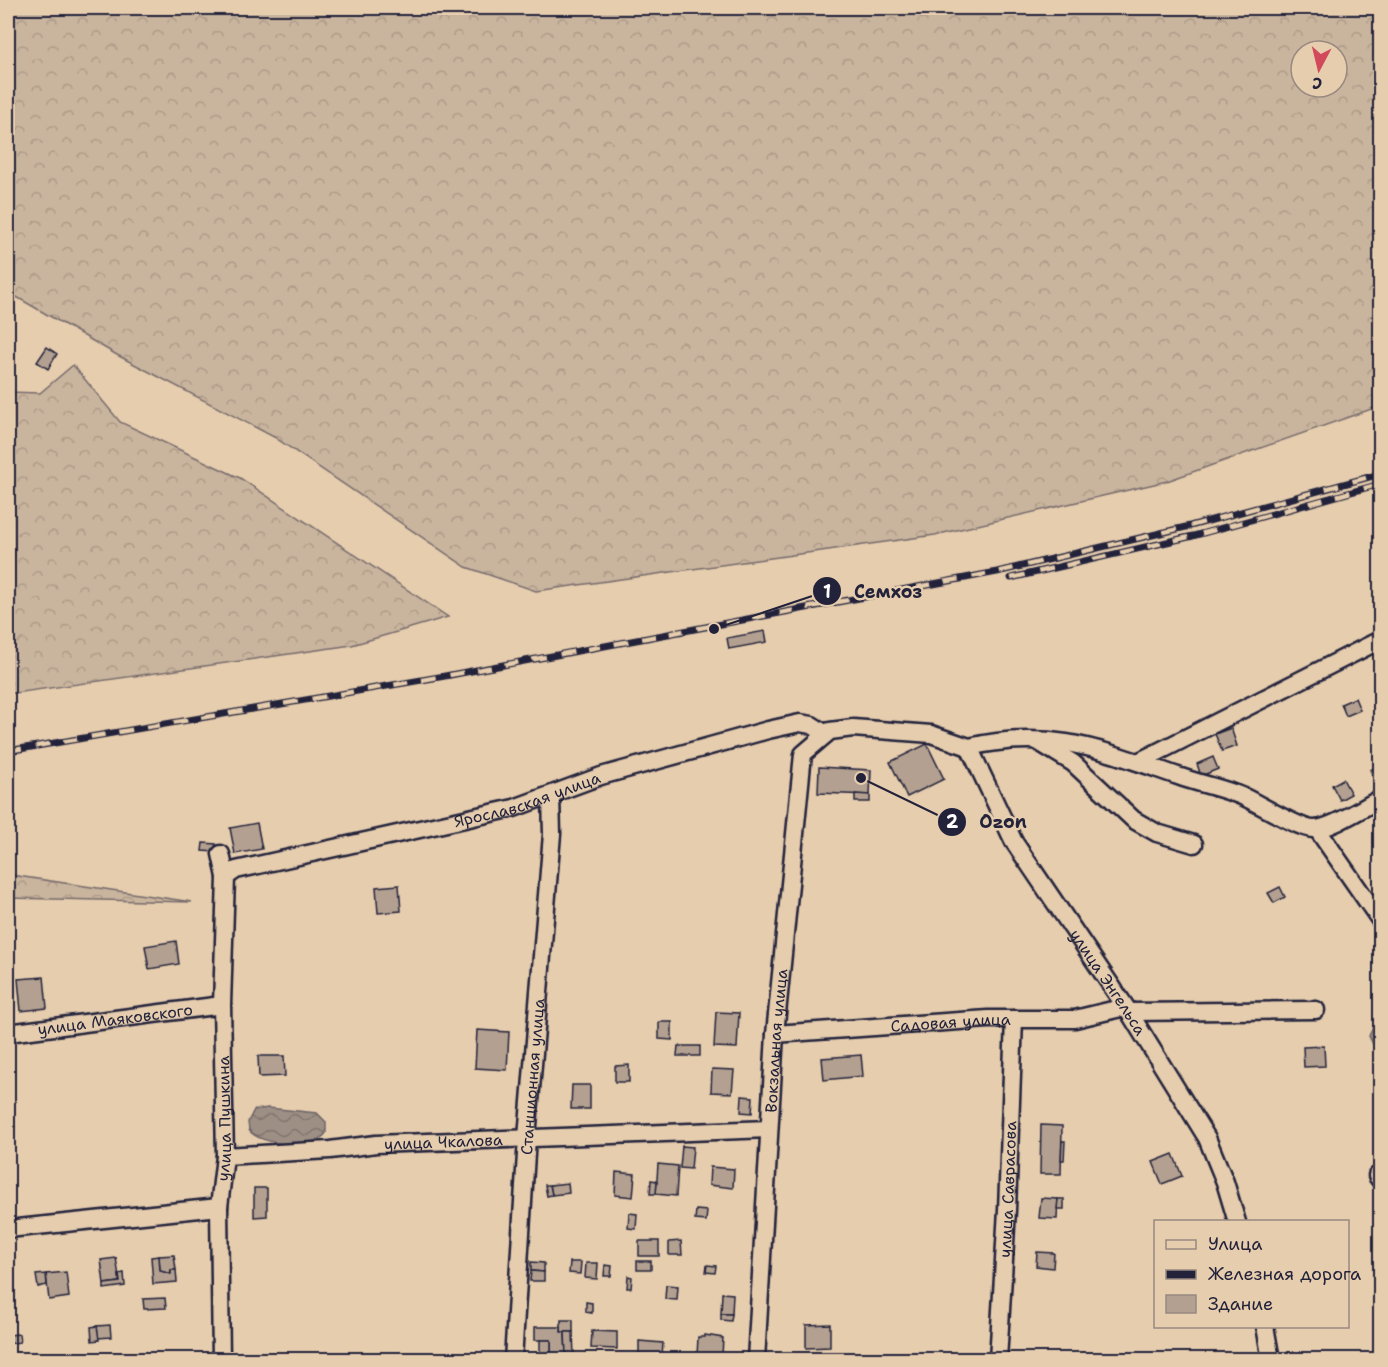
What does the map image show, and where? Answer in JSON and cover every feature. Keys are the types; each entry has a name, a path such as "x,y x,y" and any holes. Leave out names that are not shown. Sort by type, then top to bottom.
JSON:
{"street":[{"path":"1137,762 1380,640"},
{"name":"Ярославская улица","path":"226,877 236,870 514,808 601,777 768,730 800,723 812,725 826,734"},
{"path":"826,734 853,728 931,734 969,747 990,742 1034,739 1090,746 1241,796 1308,829 1317,829 1380,799"},
{"name":"Вокзальная улица","path":"756,1359 775,1034 803,754 826,734"},
{"path":"1034,739 1072,763 1134,820 1157,833 1194,844"},
{"name":"улица Энгельса","path":"969,747 1014,842 1127,1010 1207,1138 1225,1182 1237,1220"},
{"name":"Станционная улица","path":"513,1359 527,1137 552,834 551,795"},
{"path":"1317,829 1380,920"},
{"name":"улица Пушкина","path":"221,854 226,877 222,1005 225,1156 219,1207 221,1359"},
{"name":"улица Маяковского","path":"8,1033 222,1005"},
{"name":"Садовая улица","path":"775,1034 1014,1019 1075,1019 1127,1010 1316,1010"},
{"name":"улица Саврасова","path":"998,1359 1007,1210 1014,1019"},
{"name":"улица Чкалова","path":"225,1156 330,1150 376,1144 769,1129"},
{"path":"8,1229 219,1207"},
{"path":"1264,1328 1271,1359"}],"green space":[{"path":"8,8 1380,8 1380,406 1167,481 935,535 536,591 466,567 274,437 117,355 8,292"},
{"path":"73,365 120,422 240,478 448,617 352,645 8,694 8,392 40,393"},
{"path":"8,860 11,875 192,902 8,898"}],"water":[{"path":"1380,1021 1380,1059 1369,1036 1375,1023"},
{"path":"268,1108 317,1113 326,1122 326,1133 311,1142 300,1144 264,1140 249,1130 248,1122 254,1110"}],"building":[{"path":"47,347 57,354 48,369 37,362"},
{"path":"765,631 767,642 729,649 727,638"},
{"path":"1355,698 1360,710 1346,716 1341,704"},
{"path":"1231,728 1237,746 1222,751 1215,734"},
{"path":"927,744 944,779 907,797 890,762"},
{"path":"1213,757 1218,769 1201,776 1197,764"},
{"path":"1380,766 1380,780 1376,782 1370,770"},
{"path":"819,767 871,770 870,795 818,793"},
{"path":"1343,779 1351,794 1340,800 1332,785"},
{"path":"855,794 870,795 870,802 855,802"},
{"path":"257,823 262,849 235,854 230,828"},
{"path":"203,843 216,844 216,852 202,851"},
{"path":"399,885 401,911 378,913 376,887"},
{"path":"1280,887 1285,897 1274,903 1268,893"},
{"path":"176,941 179,964 149,969 145,946"},
{"path":"44,977 47,1008 21,1011 18,979"},
{"path":"716,1012 739,1013 737,1048 714,1047"},
{"path":"659,1022 672,1022 672,1040 659,1039"},
{"path":"477,1030 509,1032 507,1070 475,1068"},
{"path":"678,1046 700,1046 700,1056 677,1056"},
{"path":"1324,1046 1325,1066 1304,1067 1303,1047"},
{"path":"861,1055 863,1076 824,1080 822,1058"},
{"path":"258,1056 284,1056 285,1076 259,1077"},
{"path":"629,1065 629,1082 615,1082 615,1066"},
{"path":"712,1069 734,1070 732,1093 711,1092"},
{"path":"572,1085 590,1085 590,1109 571,1109"},
{"path":"742,1096 753,1097 752,1113 741,1112"},
{"path":"1041,1125 1062,1126 1061,1174 1040,1174"},
{"path":"1062,1141 1065,1141 1064,1160 1061,1160"},
{"path":"682,1146 693,1147 691,1169 680,1168"},
{"path":"1173,1154 1182,1176 1162,1184 1153,1162"},
{"path":"658,1164 678,1166 676,1196 656,1194"},
{"path":"710,1167 734,1169 733,1188 709,1185"},
{"path":"616,1172 635,1174 633,1197 615,1195"},
{"path":"651,1180 657,1181 656,1194 650,1194"},
{"path":"568,1183 569,1193 552,1195 550,1185"},
{"path":"545,1185 550,1185 552,1195 547,1196"},
{"path":"254,1188 267,1188 267,1216 254,1217"},
{"path":"1041,1198 1058,1199 1057,1219 1039,1218"},
{"path":"1058,1199 1064,1199 1064,1209 1057,1209"},
{"path":"696,1210 707,1211 706,1221 695,1220"},
{"path":"629,1213 637,1214 636,1229 628,1228"},
{"path":"639,1241 659,1241 659,1256 639,1256"},
{"path":"681,1241 682,1255 669,1255 669,1242"},
{"path":"1037,1252 1054,1253 1053,1268 1036,1266"},
{"path":"174,1255 176,1270 171,1270 171,1274 160,1271 159,1256"},
{"path":"159,1256 160,1271 171,1274 171,1270 176,1270 177,1282 153,1284 151,1257"},
{"path":"116,1258 120,1282 104,1284 101,1260"},
{"path":"637,1261 651,1261 651,1270 637,1270"},
{"path":"531,1262 544,1263 544,1272 531,1271"},
{"path":"570,1262 581,1262 580,1274 569,1273"},
{"path":"586,1263 598,1263 597,1279 585,1278"},
{"path":"605,1265 612,1266 611,1276 604,1276"},
{"path":"707,1265 716,1266 715,1273 706,1272"},
{"path":"531,1271 544,1272 544,1281 530,1281"},
{"path":"66,1272 69,1297 49,1300 46,1274"},
{"path":"124,1273 125,1286 104,1289 104,1284 120,1282 119,1274"},
{"path":"46,1274 47,1285 38,1287 36,1275"},
{"path":"628,1276 632,1277 631,1288 627,1288"},
{"path":"666,1285 678,1286 677,1300 665,1299"},
{"path":"722,1293 733,1294 732,1314 721,1314"},
{"path":"165,1298 166,1308 144,1309 143,1299"},
{"path":"586,1302 592,1303 592,1313 586,1312"},
{"path":"721,1314 732,1314 731,1321 721,1320"},
{"path":"561,1320 573,1320 573,1332 561,1332"},
{"path":"830,1324 830,1347 806,1348 806,1325"},
{"path":"110,1325 111,1337 98,1338 97,1326"},
{"path":"97,1326 99,1340 92,1341 91,1327"},
{"path":"535,1327 561,1327 561,1332 565,1332 566,1356 551,1356 551,1340 535,1340"},
{"path":"592,1331 617,1332 617,1349 591,1348"},
{"path":"565,1332 573,1332 574,1356 566,1356"},
{"path":"19,1334 20,1342 8,1344 8,1335"},
{"path":"705,1335 723,1338 722,1356 715,1356 715,1359 697,1356 698,1337 705,1337"},
{"path":"540,1340 551,1340 551,1356 540,1356"},
{"path":"639,1341 663,1343 662,1356 639,1354"}],"railway":[{"path":"8,751 445,676 997,572 1190,526 1380,474"},
{"path":"1011,578 1193,536 1380,484"}],"place":[{"name":"Семхоз","path":"714,629"},
{"name":"Ozon","path":"861,778"}]}
